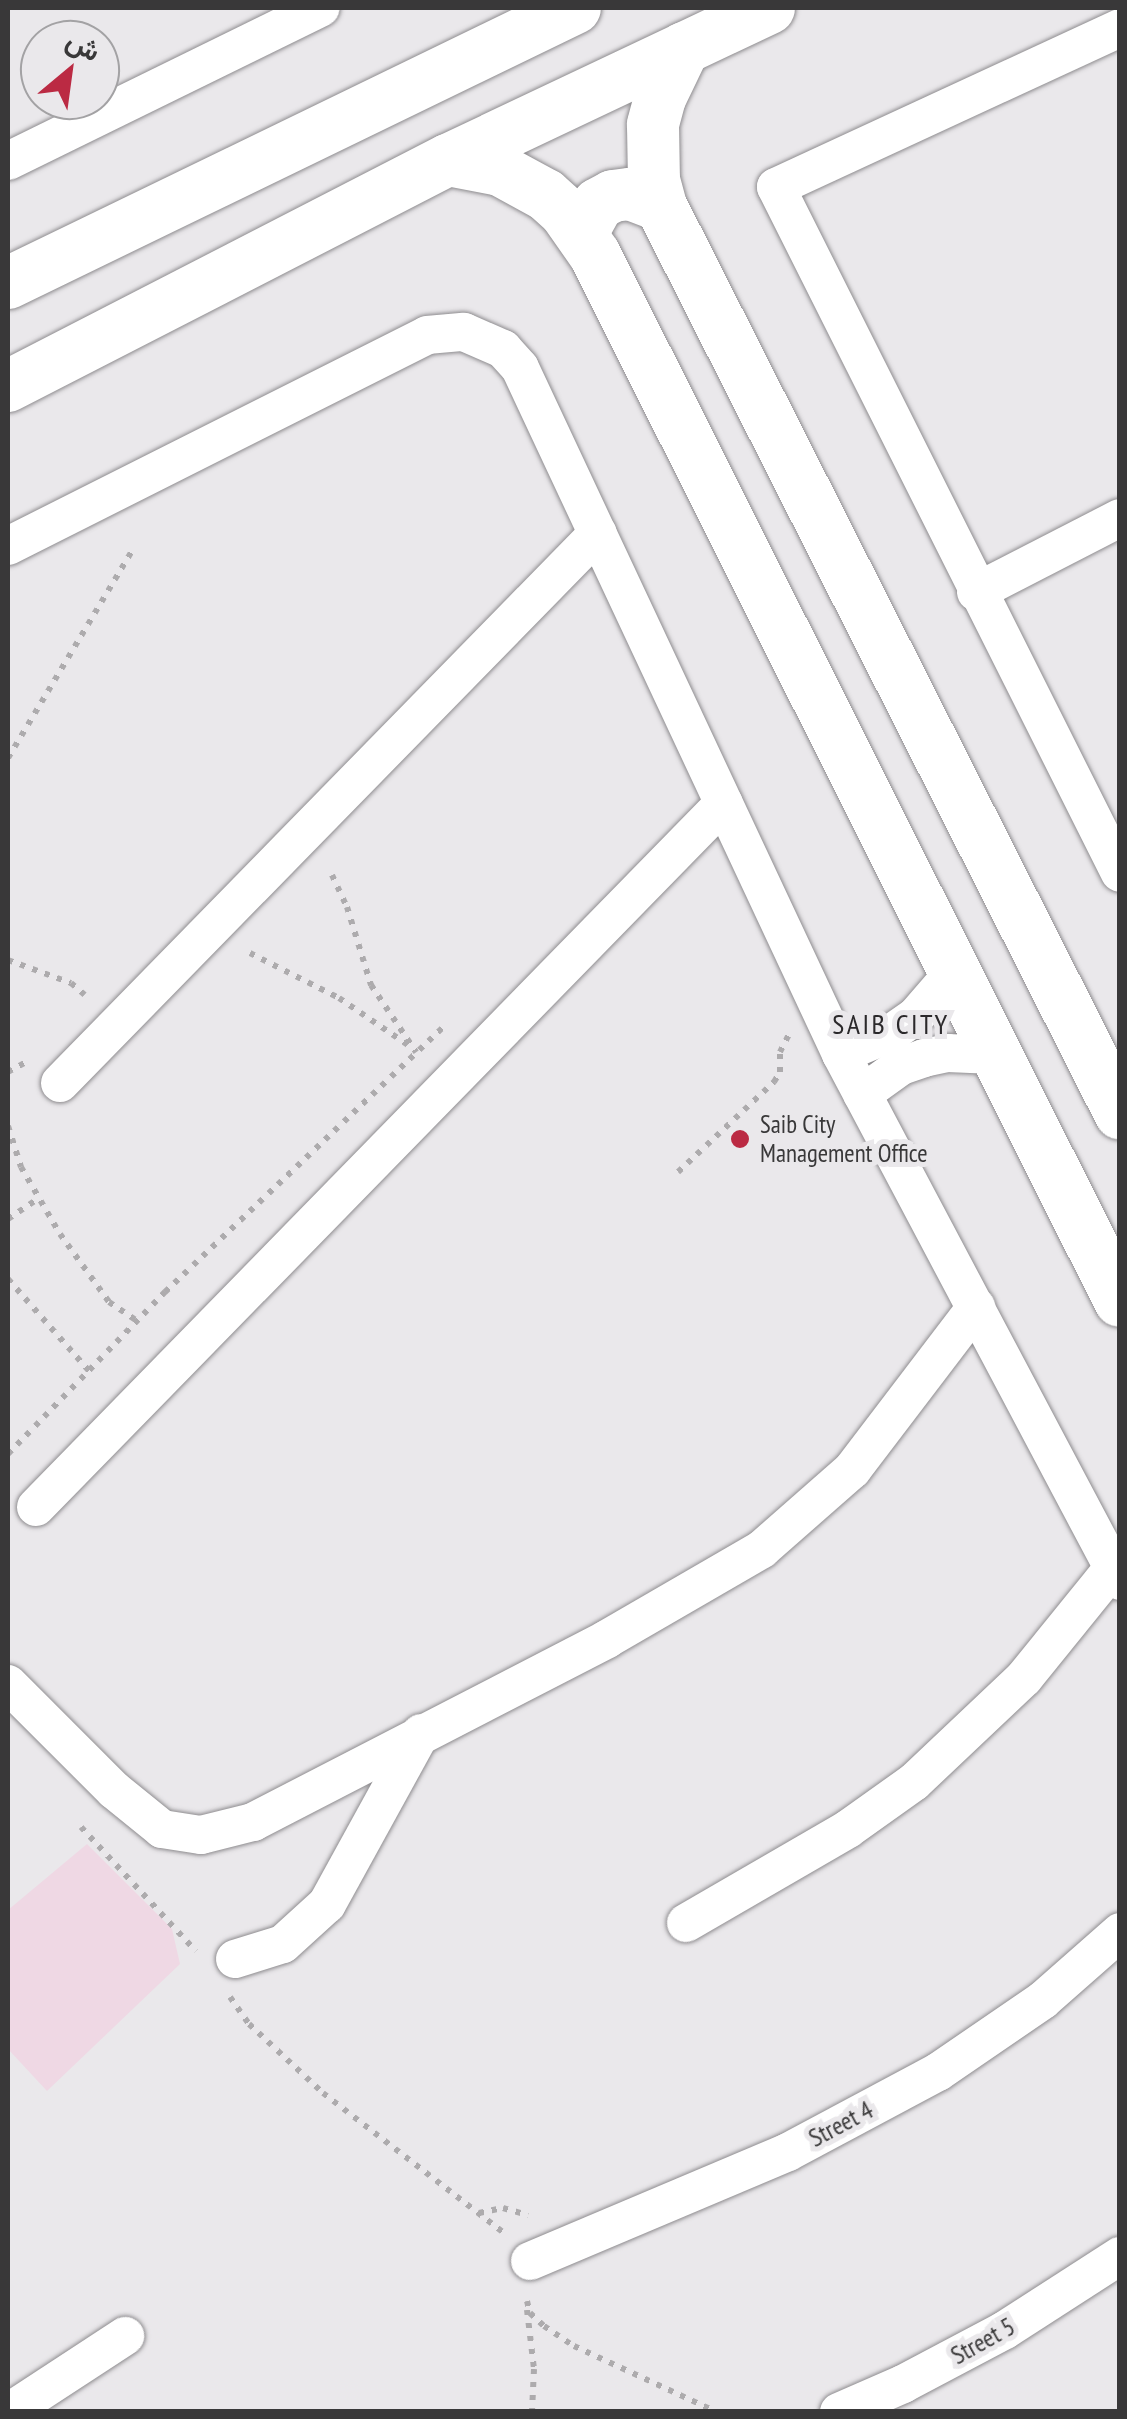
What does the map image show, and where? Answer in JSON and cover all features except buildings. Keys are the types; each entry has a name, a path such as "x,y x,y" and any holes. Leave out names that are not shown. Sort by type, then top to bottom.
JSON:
{"street":[{"path":"8,160 321,8"},
{"path":"8,283 574,8"},
{"path":"8,386 448,160 768,8"},
{"path":"1120,28 776,187 1120,874"},
{"path":"684,48 665,85 654,125 653,166 661,206 1120,1112"},
{"path":"448,160 500,170 524,180 556,203 582,233 1120,1301"},
{"path":"582,233 598,204 614,196 630,194 661,206"},
{"path":"8,546 427,335 450,331 491,341 520,368 841,1054 1116,1574 1024,1678 914,1782 848,1829 686,1923"},
{"path":"976,592 1120,518"},
{"path":"60,1083 598,534"},
{"path":"36,1507 724,803"},
{"path":"841,1054 894,1032 926,1006 953,973"},
{"path":"862,1094 902,1066 924,1058 947,1053 994,1055"},
{"path":"8,1684 142,1816 162,1830 184,1836 253,1822 724,1575 796,1524 852,1470 976,1307"},
{"path":"222,1971 283,1944 326,1904 421,1733"},
{"name":"Street 4","path":"523,2275 788,2152 938,2072 1044,2000 1120,1932"},
{"name":"Street 5","path":"838,2412 903,2384 1004,2330 1120,2256"},
{"path":"9,2412 125,2336"}],"path":[{"path":"8,758 132,551"},
{"path":"332,875 347,906 371,985 416,1052"},
{"path":"250,952 375,1020 416,1052"},
{"path":"8,960 71,983 86,995"},
{"path":"8,1454 137,1322 451,1020"},
{"path":"678,1172 774,1082 780,1072 780,1052 796,1024"},
{"path":"8,1072 27,1061"},
{"path":"8,1126 9,1138 39,1198 109,1302 137,1322"},
{"path":"8,1219 39,1198"},
{"path":"8,1278 90,1371"},
{"path":"81,1827 222,1971 250,2024 311,2082 508,2237 523,2275 530,2312 574,2346 717,2412"},
{"path":"480,2213 503,2208 528,2215"},
{"path":"523,2275 534,2369 532,2412"}],"shaded area":[{"path":"87,1844 172,1929 180,1964 47,2091 8,2049 8,1910"}],"place":[{"name":"Saib City Management Office","path":"740,1139"}],"district":[{"name":"SAIB CITY","path":"891,1024"}]}
